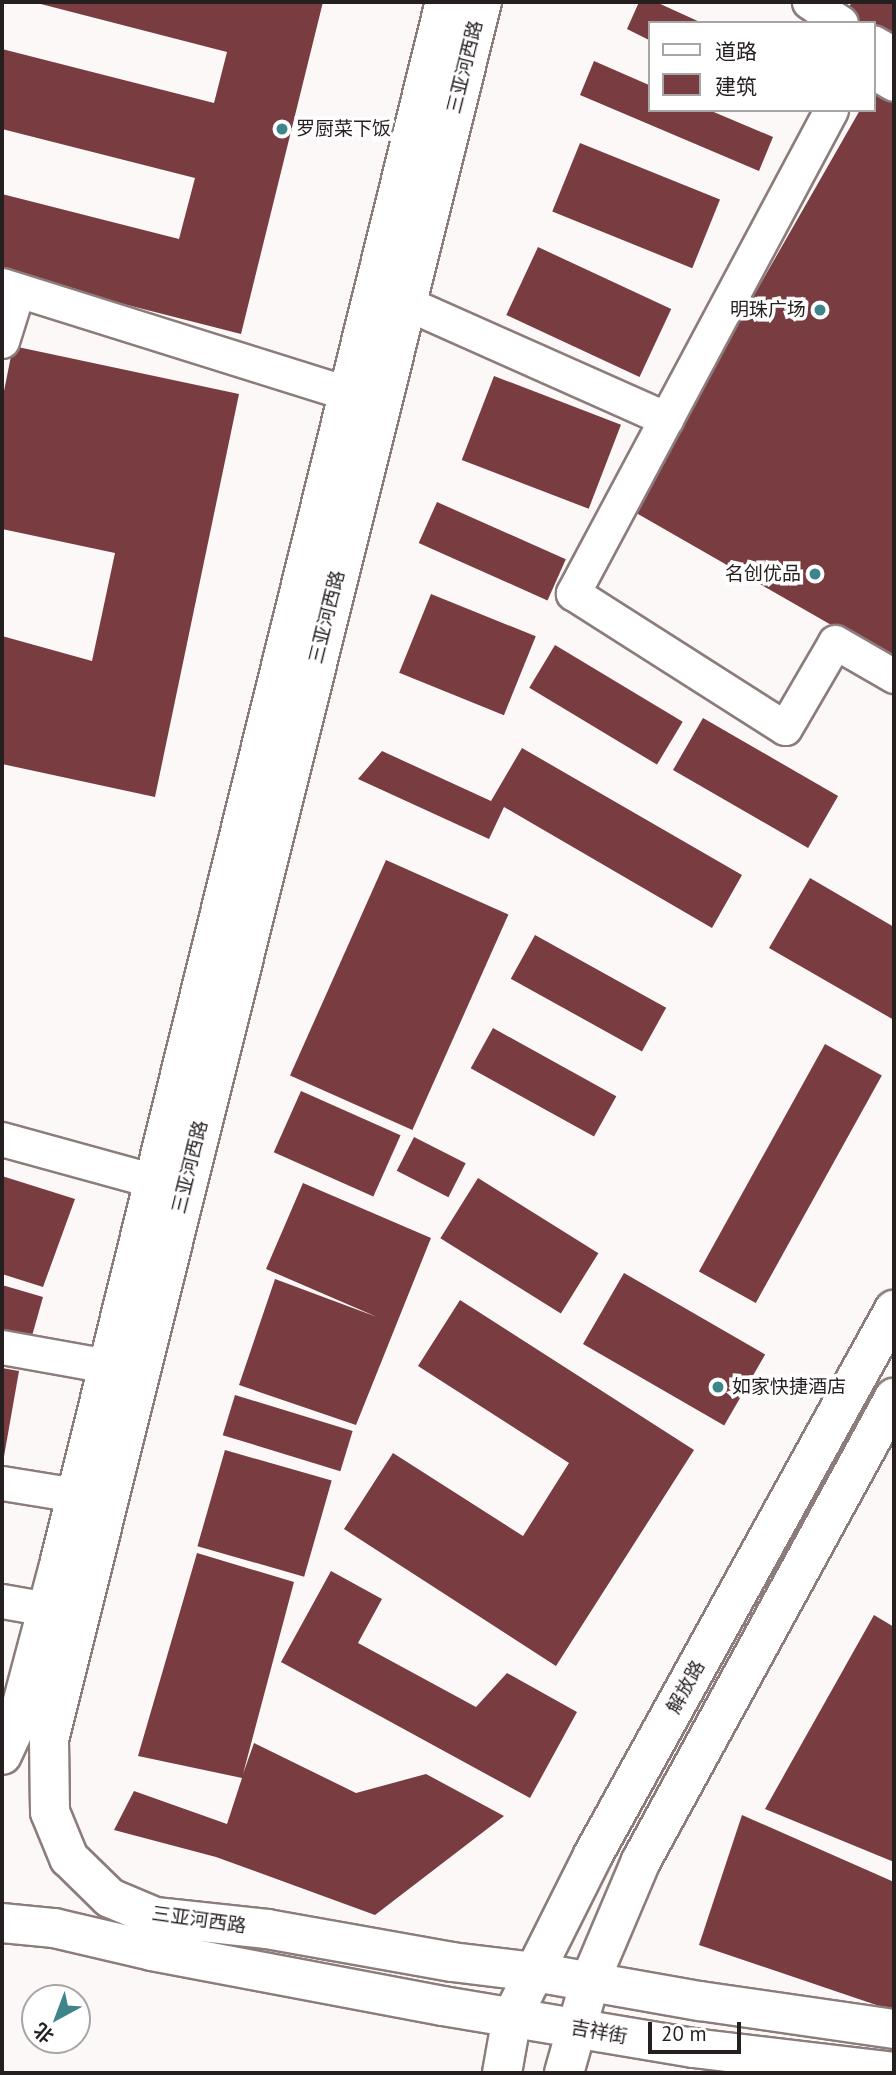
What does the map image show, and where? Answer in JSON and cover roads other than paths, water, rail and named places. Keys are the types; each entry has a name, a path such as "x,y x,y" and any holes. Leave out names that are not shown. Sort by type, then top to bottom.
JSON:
{"main road":[{"name":"三亚河西路","path":"7,1733 47,1609 76,1495 346,393 445,2"},
{"name":"三亚河西路","path":"482,2 49,1740 50,1812 69,1858 110,1898 155,1917 267,1929 452,1962 535,1972"},
{"name":"解放路","path":"502,2073 512,2017 593,1855 894,1310"},
{"path":"564,2073 590,1981 641,1861 894,1398"},
{"name":"三亚河西路","path":"2,1923 54,1928 152,1951 512,2017"},
{"path":"535,1972 699,2001 894,2029"},
{"name":"吉祥街","path":"512,2017 692,2048 894,2072"}],"street":[{"path":"875,44 894,54"},
{"path":"875,73 894,84"},
{"path":"830,112 573,593 785,728 835,642 894,676"},
{"path":"2,341 10,288 346,393"},
{"path":"406,303 666,419"},
{"path":"2,1139 154,1181"},
{"path":"2,1347 108,1366"},
{"path":"2,1483 76,1495"},
{"path":"2,1601 47,1609"}],"place":[{"name":"罗厨菜下饭","path":"282,129"},
{"name":"明珠广场","path":"820,310"},
{"name":"名创优品","path":"815,574"},
{"name":"如家快捷酒店","path":"718,1387"}]}
